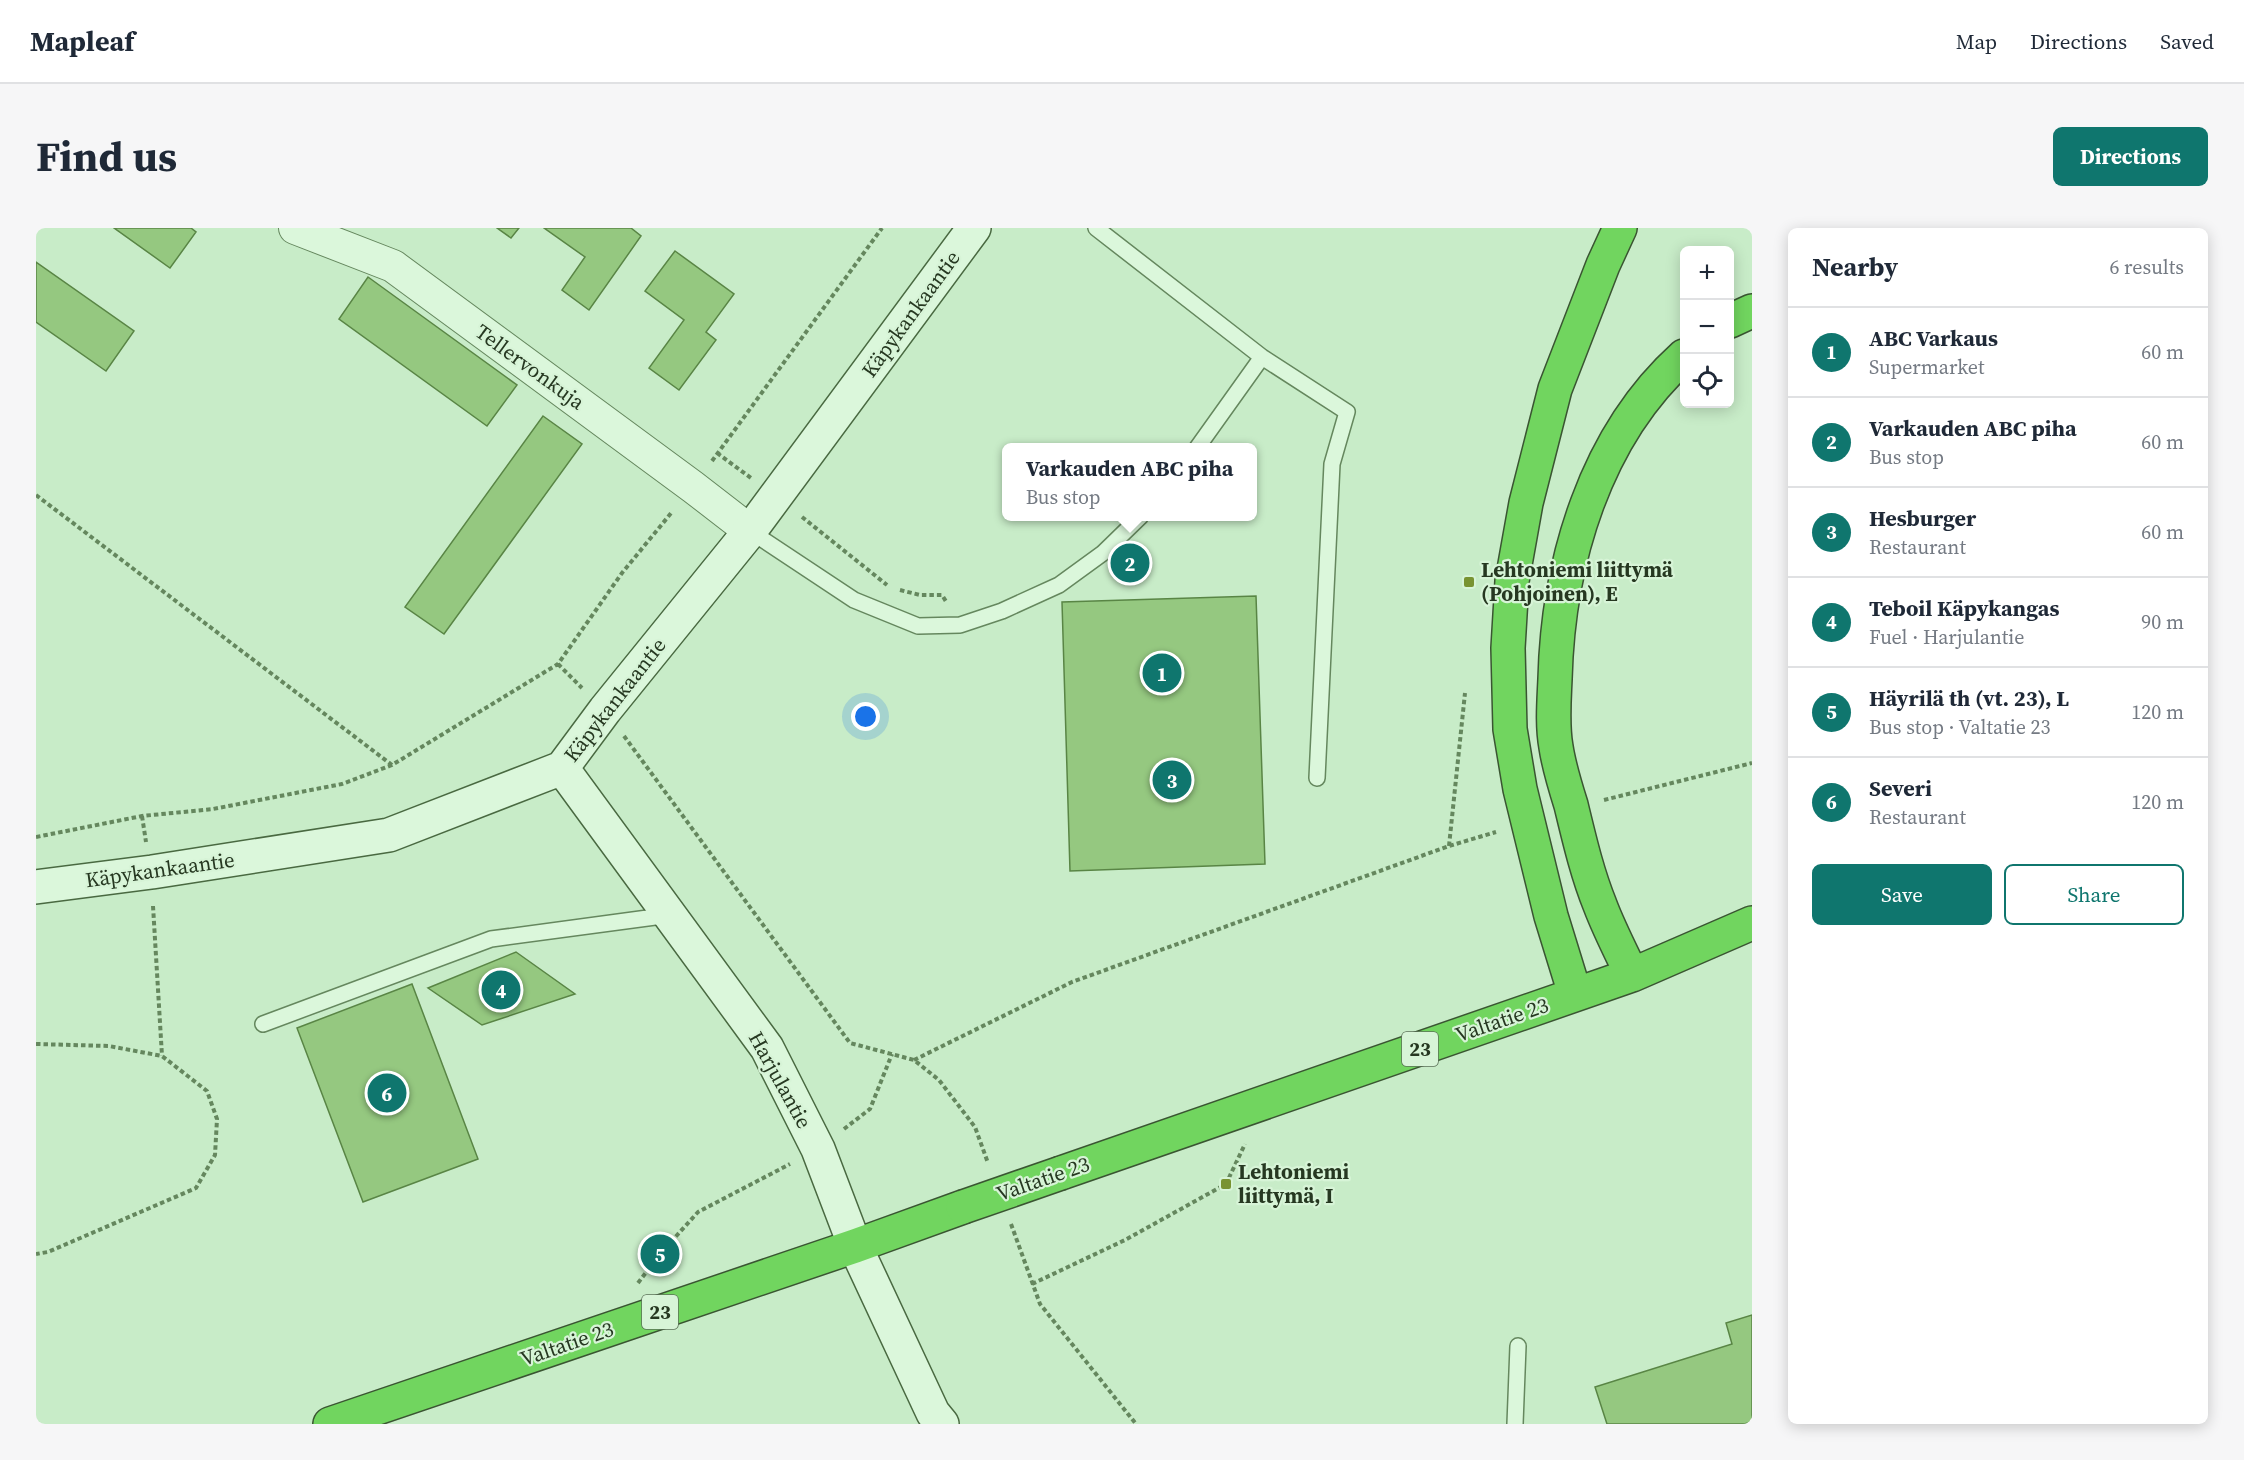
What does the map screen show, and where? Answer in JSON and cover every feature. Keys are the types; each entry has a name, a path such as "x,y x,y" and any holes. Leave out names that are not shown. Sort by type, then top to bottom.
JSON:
{"highway":[{"path":"1575,994 1551,916 1526,812 1510,729 1508,648 1512,581 1526,503 1555,389 1620,228"},
{"path":"1734,319 1752,311"},
{"path":"1632,975 1599,904 1555,747 1555,656 1571,560 1588,500 1613,445 1638,405 1666,372 1680,360"},
{"name":"Valtatie 23","path":"330,1424 855,1246 1632,975 1752,923"}],"street":[{"name":"Tellervonkuja","path":"295,228 393,267 693,486 750,531"},
{"name":"Käpykankaantie","path":"36,887 152,872 389,835 562,768 604,710 750,531 974,228"},
{"name":"Harjulantie","path":"562,768 767,1048 818,1149 855,1246 933,1413 942,1424"}],"lane":[{"path":"1096,228 1262,357 1347,412 1332,464 1317,778"},
{"path":"1200,443 1262,357"},
{"path":"750,531 854,600 918,626 960,624 1002,612 1059,585 1103,553 1136,521"},
{"path":"263,1024 490,939 670,915"},
{"path":"1515,1424 1518,1346"}],"path":[{"path":"36,837 142,816 213,809 342,784 392,765 558,664 621,573 693,486 882,228"},
{"path":"717,453 776,496 891,588 920,595 942,595 960,624"},
{"path":"36,495 392,765"},
{"path":"558,664 604,710 850,1043 914,1060 939,1080 975,1127 992,1172"},
{"path":"1449,846 1465,693"},
{"path":"1598,802 1752,763"},
{"path":"142,816 152,872 162,1056"},
{"path":"914,1060 1072,982 1449,846 1502,830"},
{"path":"36,1044 109,1046 162,1056 207,1091 217,1119 215,1155 196,1188 48,1252 36,1254"},
{"path":"633,1289 660,1254 698,1212 818,1149 870,1109 892,1054"},
{"path":"1032,1284 1125,1240 1226,1184 1264,1103"},
{"path":"1008,1217 1040,1304 1136,1424"}],"building":[{"path":"114,228 191,228 196,232 170,268"},
{"path":"497,228 519,228 511,238"},
{"path":"544,228 631,228 641,236 589,310 562,290 585,257"},
{"path":"675,251 734,294 706,332 716,340 679,390 649,368 684,320 645,291"},
{"path":"36,262 134,331 106,371 36,322"},
{"path":"368,277 517,385 487,426 339,319"},
{"path":"543,416 582,444 444,634 405,607"},
{"path":"1256,596 1265,864 1070,871 1062,602"},
{"path":"516,952 575,994 482,1025 428,988"},
{"path":"412,984 478,1159 363,1202 297,1028"},
{"path":"1752,1315 1752,1422 1744,1424 1607,1424 1595,1387 1732,1344 1726,1323"}],"place":[{"name":"Varkauden ABC piha","path":"1130,563"},
{"name":"Lehtoniemi liittymä (Pohjoinen), E","path":"1469,582"},
{"name":"ABC Varkaus","path":"1162,673"},
{"name":"Hesburger","path":"1172,780"},
{"name":"Teboil Käpykangas","path":"501,990"},
{"name":"Severi","path":"387,1093"},
{"name":"Lehtoniemi liittymä, I","path":"1226,1184"},
{"name":"Häyrilä th (vt. 23), L","path":"660,1254"}]}
